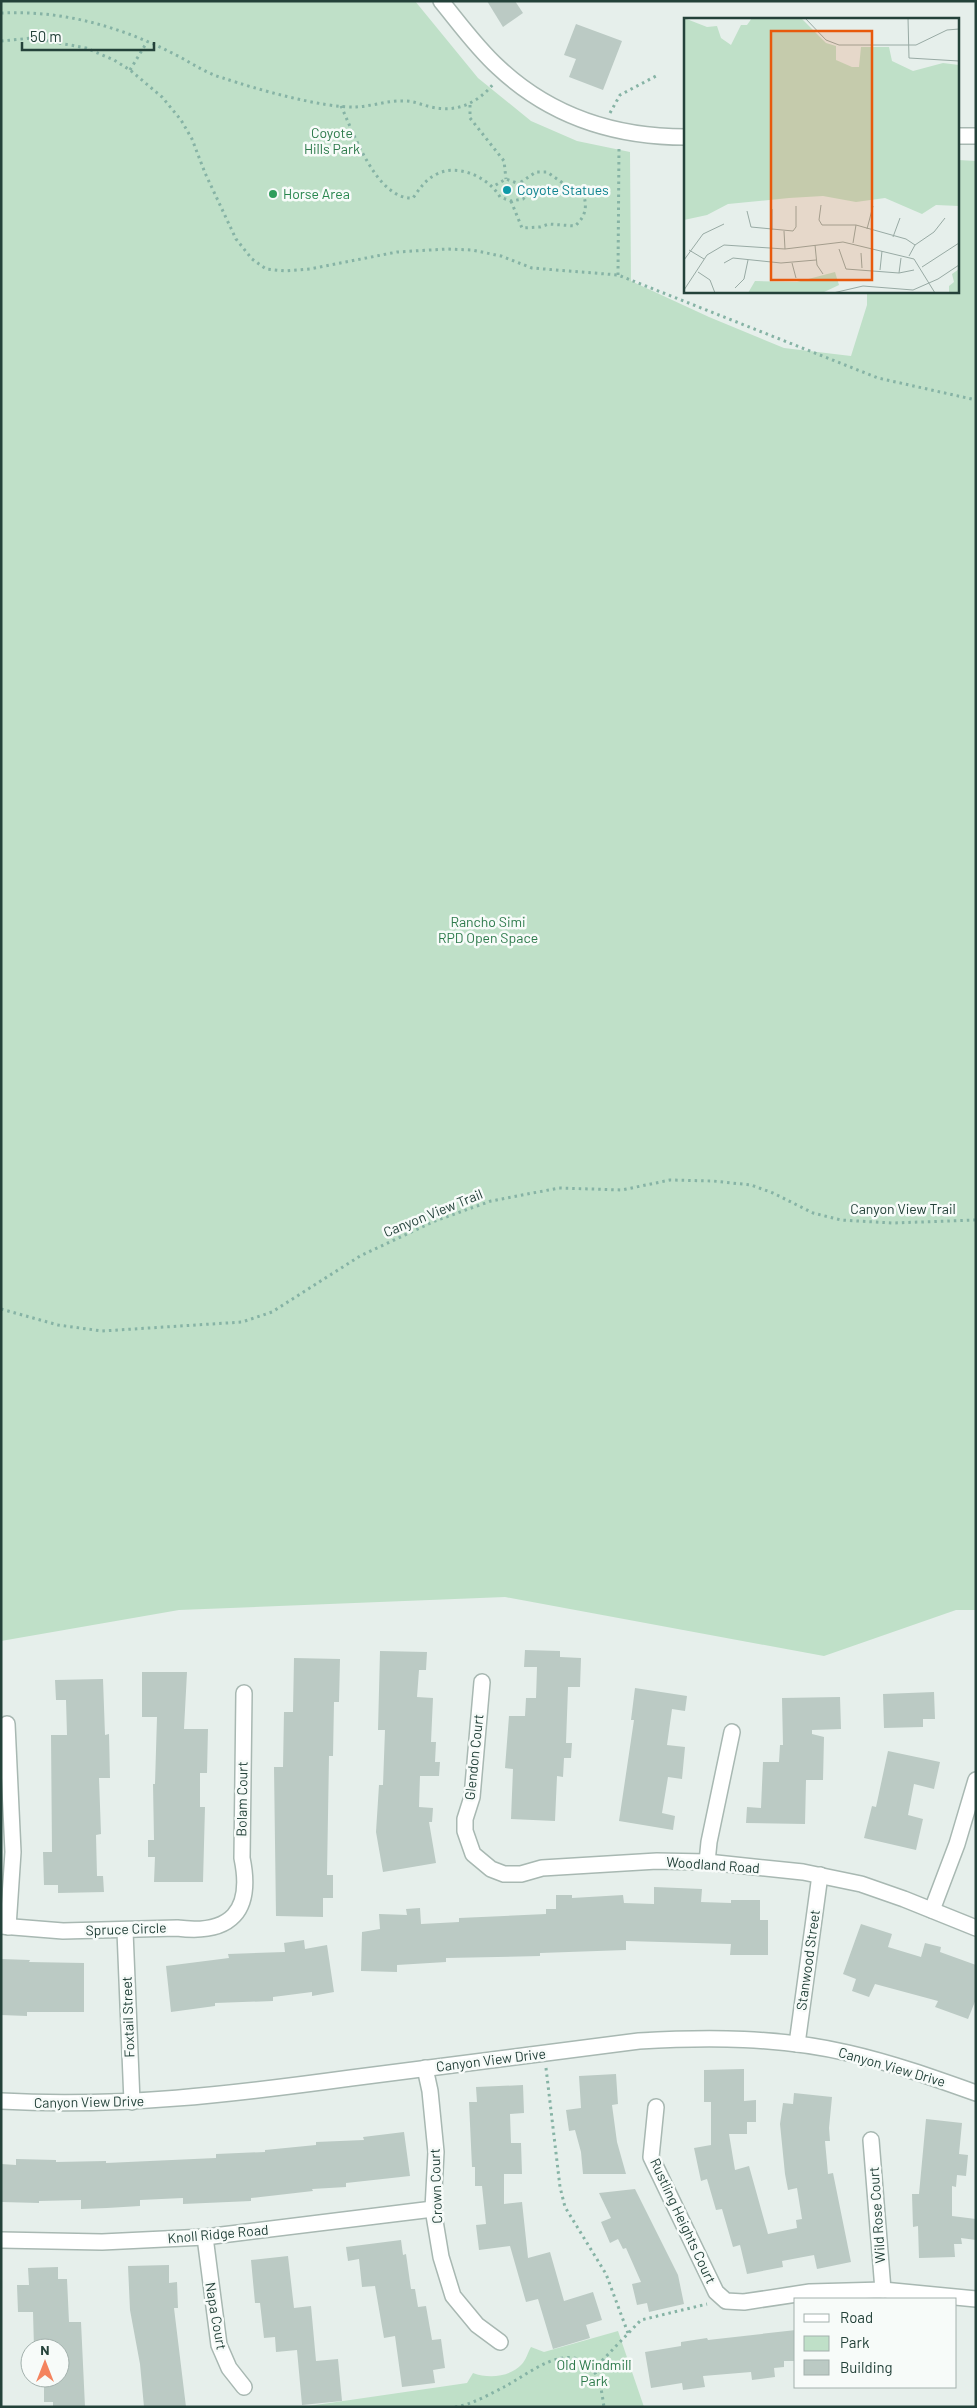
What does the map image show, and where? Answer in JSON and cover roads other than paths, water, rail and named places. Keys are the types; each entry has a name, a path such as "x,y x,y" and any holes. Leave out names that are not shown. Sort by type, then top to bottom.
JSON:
{"street":[{"path":"441,1 503,71 529,94 561,112 614,129 660,137 684,137"},
{"path":"960,136 976,136"},
{"name":"Glendon Court","path":"465,1831 465,1819 472,1797 482,1682"},
{"name":"Bolam Court","path":"241,1904 246,1879 242,1858 244,1693"},
{"path":"4,1927 13,1852 7,1724"},
{"path":"707,1862 732,1732"},
{"path":"932,1910 957,1844 976,1780"},
{"name":"Woodland Road","path":"465,1831 473,1854 480,1862 491,1870 504,1874 521,1874 542,1868 616,1862 707,1862 820,1875 861,1884 976,1928"},
{"name":"Stanwood Street","path":"797,2044 820,1875"},
{"name":"Spruce Circle","path":"4,1927 64,1931 212,1929 234,1915 241,1904"},
{"name":"Foxtail Street","path":"124,1931 132,2102"},
{"name":"Canyon View Drive","path":"1,2101 81,2104 222,2095 639,2041 692,2038 746,2039 797,2044 846,2053 902,2067 976,2093"},
{"name":"Crown Court","path":"425,2068 430,2091 436,2152 433,2209 441,2257 453,2296 476,2325 500,2342"},
{"name":"Rustling Heights Court","path":"656,2107 652,2157 716,2292 726,2301 744,2302 810,2292 883,2290"},
{"name":"Wild Rose Court","path":"871,2140 883,2290"},
{"name":"Knoll Ridge Road","path":"1,2240 102,2242 205,2238 433,2209"},
{"name":"Napa Court","path":"205,2238 219,2345 229,2368 244,2388"},
{"path":"883,2290 976,2299"}],"place":[{"name":"Coyote Statues","path":"507,190"},
{"name":"Horse Area","path":"273,194"}],"park label":[{"name":"Coyote Hills Park","path":"332,142"},
{"name":"Rancho Simi RPD Open Space","path":"488,930"},
{"name":"Old Windmill Park","path":"594,2374"}]}
